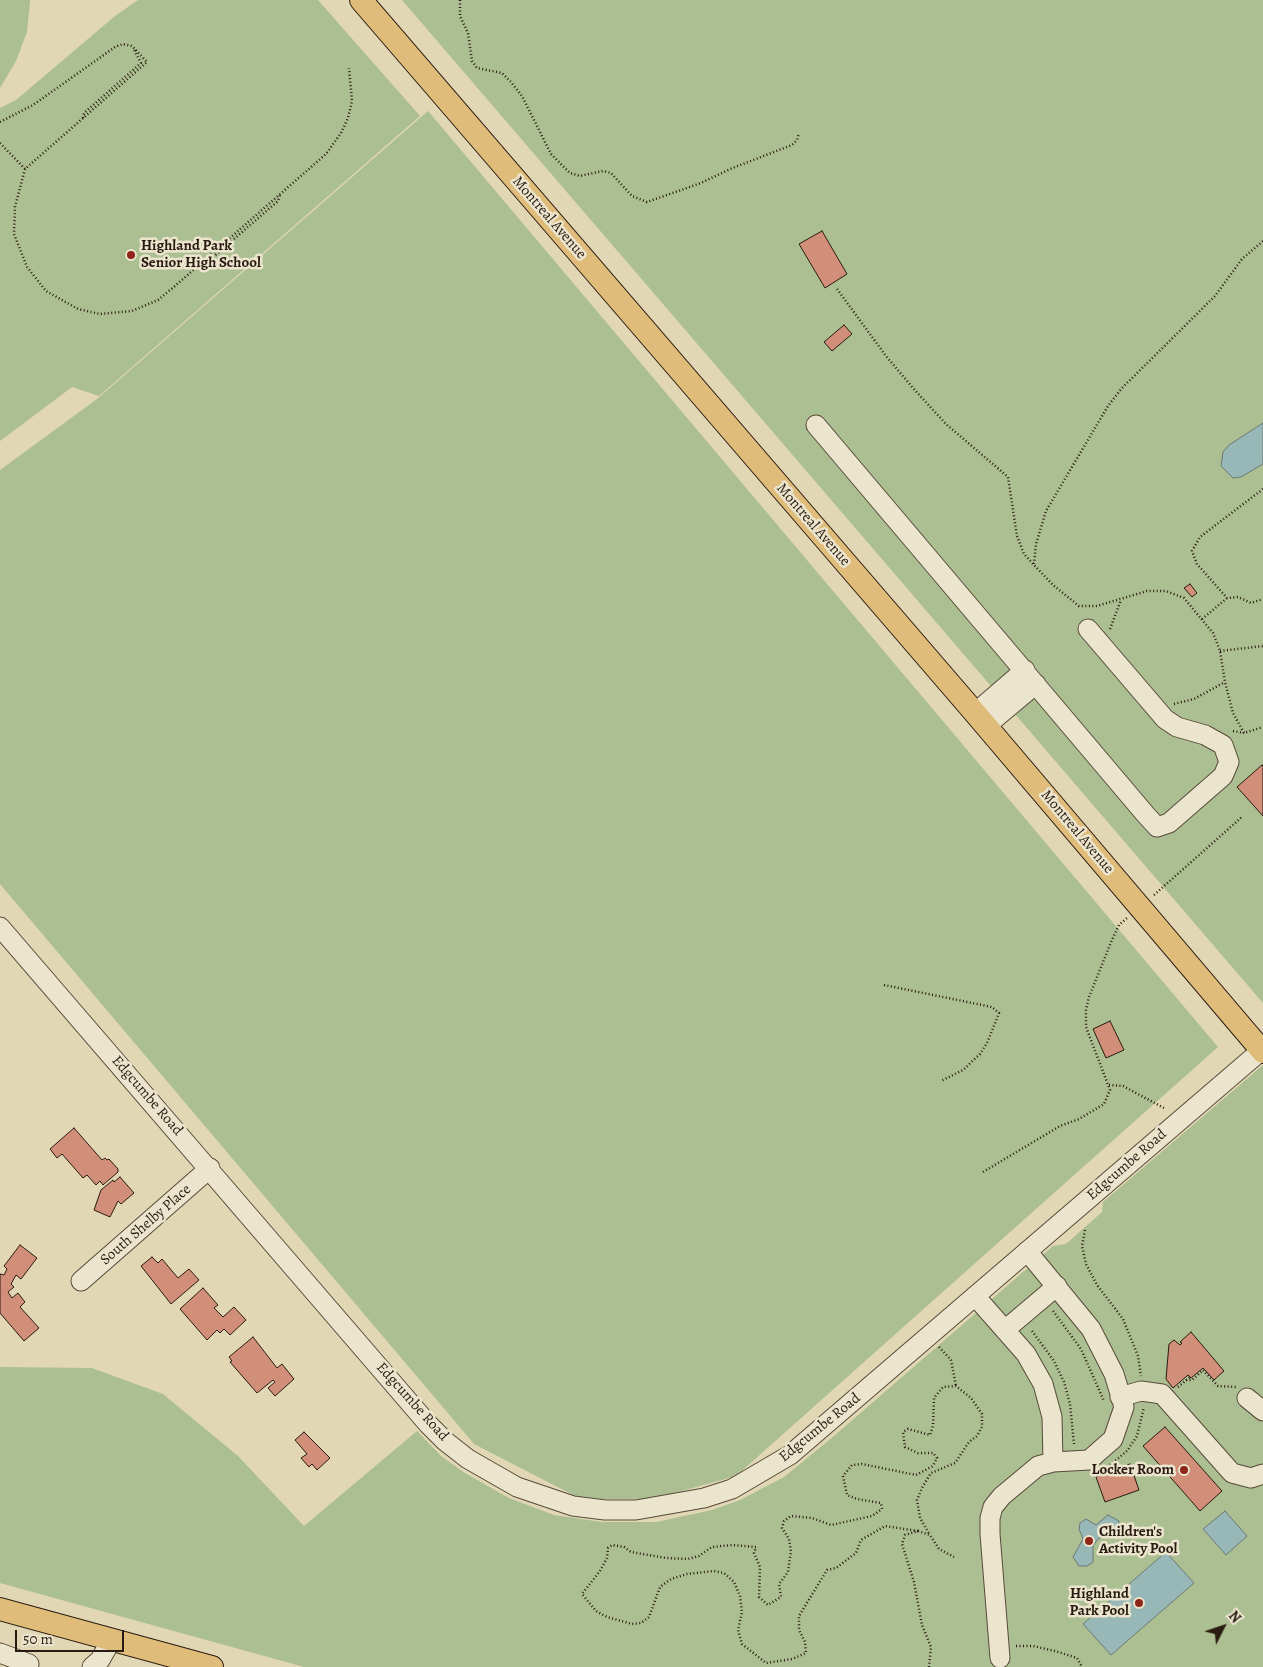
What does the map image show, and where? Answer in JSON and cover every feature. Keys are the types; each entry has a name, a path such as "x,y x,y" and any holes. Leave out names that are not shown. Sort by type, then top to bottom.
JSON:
{"main road":[{"name":"Montreal Avenue","path":"361,0 1263,1050"},
{"path":"0,1609 212,1667"}],"street":[{"path":"816,425 1157,826 1169,823 1223,776 1229,762 1223,745 1205,735 1177,727 1165,719 1088,629"},
{"path":"980,719 1030,677"},
{"name":"Edgcumbe Road","path":"0,927 210,1168 417,1411 446,1441 468,1459 517,1487 573,1506 605,1510 636,1510 682,1504 732,1489 790,1455 1263,1050"},
{"name":"South Shelby Place","path":"81,1281 210,1168"},
{"path":"999,1652 990,1534 990,1518 993,1507 1002,1496 1038,1466 1053,1462 1088,1460 1113,1440 1124,1407 1113,1399 1104,1351 1091,1329 1028,1251"},
{"path":"1006,1329 1057,1286"},
{"path":"975,1296 1006,1329 1031,1361 1043,1384 1052,1417 1053,1462"},
{"path":"1113,1399 1141,1391 1162,1394 1232,1473 1251,1478 1263,1474"},
{"path":"1247,1398 1263,1411"},
{"path":"92,1667 100,1660 112,1639"},
{"path":"0,1653 29,1664"}],"path":[{"path":"460,0 460,16 468,33 472,61 483,70 502,74 511,82 522,96 551,154 570,173 580,176 603,171 611,173 632,196 647,202 701,183 730,169 792,145 799,133"},
{"path":"0,122 48,95 115,47 124,44 132,46 148,62 25,169 15,207 14,234 26,267 46,291 78,309 100,314 132,311 158,300 326,154 341,133 352,101 349,68"},
{"path":"83,118 87,110 141,63 132,46"},
{"path":"0,143 25,169"},
{"path":"1034,565 1036,544 1046,511 1108,406 1122,388 1215,296 1242,259 1263,241"},
{"path":"837,289 886,356 913,388 946,424 1008,477 1017,536 1024,554 1053,585 1079,606 1097,606 1147,591 1166,591 1184,598 1213,633 1220,651 1233,713 1244,733 1263,727"},
{"path":"1227,598 1197,564 1192,551 1200,537 1263,489"},
{"path":"1202,620 1227,598 1238,598 1251,603 1263,599"},
{"path":"1108,636 1121,600"},
{"path":"1220,651 1263,646"},
{"path":"1168,704 1194,699 1225,682"},
{"path":"982,1172 1060,1126 1079,1119 1104,1104 1110,1090 1086,1027 1086,1010 1089,997 1119,925 1243,816"},
{"path":"884,985 992,1007 999,1013 987,1043 980,1054 963,1070 941,1082"},
{"path":"1109,1086 1123,1086 1164,1108"},
{"path":"1084,1230 1082,1246 1086,1264 1097,1284 1123,1320 1138,1356 1141,1380"},
{"path":"1050,1308 1081,1349 1102,1400 1113,1399"},
{"path":"1032,1331 1054,1361 1064,1382 1070,1404 1074,1452"},
{"path":"929,1336 951,1360 956,1386 971,1398 982,1414 982,1427 977,1436 970,1442 955,1463 931,1473 917,1500 920,1518 930,1536 939,1549 954,1557"},
{"path":"1186,1380 1192,1380 1203,1370 1218,1386 1239,1388 1247,1398"},
{"path":"930,1536 918,1531 885,1526 861,1540 856,1553 836,1568 826,1570 799,1616 799,1630 805,1642 806,1653 766,1663 742,1644 738,1630 742,1612 740,1596 734,1582 724,1573 714,1571 670,1579 660,1587 649,1617 641,1623 632,1624 607,1617 596,1611 582,1594 600,1571 607,1558 608,1548 612,1544 631,1552 666,1558 688,1559 699,1556 712,1547 732,1545 756,1547 754,1553 760,1567 759,1596 768,1605 781,1597 779,1584 788,1572 791,1551 789,1539 782,1528 784,1521 791,1516 812,1518 831,1525 872,1516 882,1509 881,1503 856,1499 847,1495 843,1476 852,1465 916,1475 933,1466 936,1458 933,1453 918,1453 905,1447 903,1432 908,1429 930,1436 933,1426 934,1398 943,1387 956,1386"},
{"path":"918,1531 905,1535 902,1544 914,1582 922,1625 931,1647 928,1667"},
{"path":"999,1652 1033,1646 1077,1658 1082,1667"}],"green space":[{"path":"0,0 30,0 27,32 16,61 0,88"},
{"name":"Highland Park Senior High School","path":"138,0 318,0 420,116 99,396 72,387 0,441 0,108 16,100 115,16"},
{"path":"402,0 1263,0 1263,1003"},
{"path":"428,111 1218,1047 736,1476 653,1499 581,1499 474,1444 0,884 0,470 97,399"},
{"path":"1263,1065 1263,1667 304,1667 0,1583 0,1367 92,1368 163,1394 238,1456 304,1526 417,1431 441,1456 465,1473 509,1498 554,1515 602,1522 656,1522 712,1510 740,1500 784,1477 1053,1246 1066,1244 1102,1212 1103,1202"}],"water":[{"path":"1263,423 1263,464 1241,477 1233,478 1221,466 1223,452 1229,445"},
{"path":"1225,1511 1247,1536 1226,1555 1203,1529"},
{"name":"Children's Activity Pool","path":"1108,1515 1119,1521 1118,1531 1111,1537 1104,1536 1098,1539 1093,1546 1093,1562 1087,1566 1079,1566 1073,1557 1083,1539 1079,1529 1080,1523 1086,1519 1096,1525"},
{"name":"Highland Park Pool","path":"1166,1552 1194,1583 1111,1655 1083,1624"}],"building":[{"path":"822,231 847,274 825,288 799,244"},
{"path":"844,325 852,334 832,351 824,342"},
{"path":"1190,584 1197,593 1192,597 1184,588"},
{"path":"1263,766 1263,816 1237,787"},
{"path":"1110,1021 1124,1050 1106,1058 1093,1029"},
{"path":"74,1128 102,1160 105,1158 109,1159 118,1169 118,1172 103,1185 100,1181 96,1185 87,1175 83,1178 62,1154 57,1158 50,1149"},
{"path":"120,1177 134,1193 121,1204 118,1201 110,1217 94,1210 101,1190"},
{"path":"20,1245 37,1258 21,1279 16,1275 11,1284 14,1287 8,1292 12,1298 18,1293 25,1302 20,1307 39,1328 24,1341 0,1313 0,1274 4,1275 7,1269 4,1266"},
{"path":"152,1257 158,1263 162,1259 178,1278 189,1269 199,1280 171,1304 141,1266"},
{"path":"203,1288 218,1305 214,1308 223,1317 234,1307 246,1320 230,1335 224,1329 220,1333 217,1330 207,1340 180,1309"},
{"path":"1191,1332 1224,1371 1214,1380 1203,1368 1191,1378 1188,1375 1173,1388 1166,1379 1169,1344 1174,1340 1180,1345 1182,1343 1180,1342"},
{"path":"253,1337 277,1368 282,1364 294,1379 275,1396 268,1388 275,1382 273,1380 257,1393 230,1362 232,1361 229,1357"},
{"name":"Locker Room","path":"1165,1427 1222,1491 1200,1511 1143,1446"},
{"path":"304,1432 330,1458 317,1470 312,1464 309,1467 301,1458 307,1454 295,1440"},
{"path":"1130,1464 1139,1490 1105,1502 1096,1477"}],"place":[{"name":"Highland Park Senior High School","path":"131,255"},
{"name":"Locker Room","path":"1184,1470"},
{"name":"Children's Activity Pool","path":"1089,1541"},
{"name":"Highland Park Pool","path":"1139,1603"}]}
